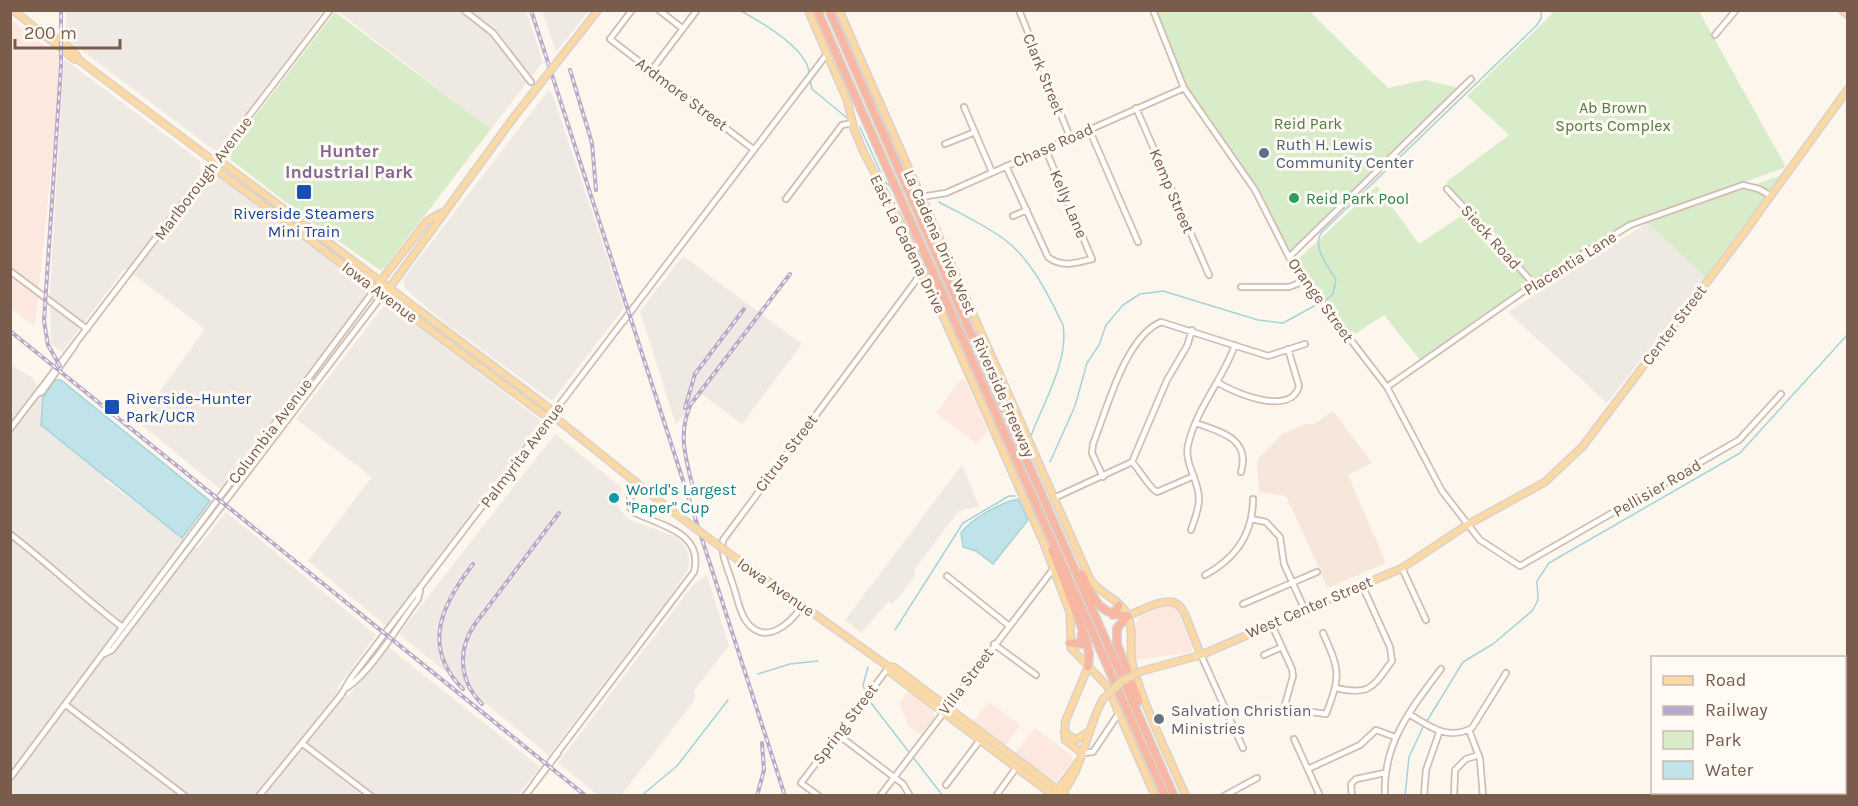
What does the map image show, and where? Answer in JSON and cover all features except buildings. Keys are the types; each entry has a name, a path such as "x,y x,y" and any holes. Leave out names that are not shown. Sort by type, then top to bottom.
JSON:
{"highway":[{"name":"Riverside Freeway","path":"817,10 1165,795"},
{"name":"Riverside Freeway","path":"831,12 1174,795"},
{"path":"1054,518 1098,604 1113,615 1128,616"},
{"path":"1045,523 1047,537 1081,626 1089,654 1088,666"},
{"path":"1113,615 1119,605"},
{"path":"1128,616 1117,628 1117,644 1139,701 1142,718"},
{"path":"1070,643 1079,645 1082,643 1081,626"}],"main road":[{"name":"Iowa Avenue","path":"13,10 74,59 79,60 215,162 224,164 381,280 549,408 552,416 668,508 802,606 889,667 894,667 1016,768 1059,794"},
{"name":"Columbia Avenue","path":"383,294 390,288 435,227 442,213 514,117 598,10"},
{"name":"East La Cadena Drive","path":"808,10 847,100 853,123 876,180 907,234 1054,568 1070,613 1070,643"},
{"name":"La Cadena Drive West","path":"838,10 1092,582 1119,605 1128,616"},
{"path":"1842,10 1848,15"},
{"name":"Center Street","path":"1467,525 1545,482 1583,446 1771,196 1848,89"},
{"name":"Iowa Avenue","path":"215,162 218,171 544,415 552,416"},
{"name":"Columbia Avenue","path":"375,289 427,221 442,213"},
{"name":"West Center Street","path":"1090,729 1103,699 1122,681 1142,671 1200,655 1271,622 1402,568 1467,525"},
{"path":"1186,795 1160,737 1133,666 1128,616 1161,601 1172,600 1181,606 1200,655"},
{"path":"1070,643 1077,656 1100,677 1119,713 1155,795"},
{"path":"1082,753 1069,745 1064,731 1067,716 1088,666"},
{"path":"1083,680 1092,676 1100,677"},
{"name":"Iowa Avenue","path":"945,709 1059,794"},
{"path":"1064,731 1076,740 1082,738 1090,729"},
{"path":"1059,794 1078,762 1090,729"}],"street":[{"name":"Marlborough Avenue","path":"10,429 330,10"},
{"name":"Ardmore Street","path":"632,10 610,39 753,149"},
{"path":"659,10 683,29"},
{"path":"651,71 697,10"},
{"name":"Clark Street","path":"1019,10 1070,137"},
{"name":"Orange Street","path":"1153,10 1184,88 1255,190 1289,257 1316,296 1388,387 1442,491 1480,540 1520,566"},
{"path":"1715,34 1737,10"},
{"path":"465,11 493,33 531,82"},
{"name":"Palmyrita Avenue","path":"259,795 303,744 346,688 351,678 827,54"},
{"path":"1289,257 1471,79"},
{"name":"Chase Road","path":"921,197 941,194 1184,88"},
{"path":"964,107 992,172"},
{"name":"Kemp Street","path":"1136,108 1209,275"},
{"path":"786,199 842,125 853,123"},
{"path":"1089,129 1138,242"},
{"path":"945,144 975,132"},
{"name":"Kelly Lane","path":"1027,210 1048,257 1056,263 1069,264 1092,259 1045,148"},
{"path":"1006,166 1027,210 1013,216"},
{"name":"Placentia Lane","path":"1388,387 1534,284 1630,225 1743,185 1759,189 1771,196"},
{"name":"Sieck Road","path":"1447,189 1534,284"},
{"path":"10,271 87,329"},
{"name":"Citrus Street","path":"802,606 790,623 779,630 764,632 752,627 744,617 736,594 724,555 723,540 923,271"},
{"path":"1241,287 1289,287 1305,280"},
{"name":"Columbia Avenue","path":"10,778 104,654 121,626 375,289"},
{"name":"Columbia Avenue","path":"104,654 112,650 127,631 383,294"},
{"path":"1102,477 1092,453 1093,444 1127,360 1150,327 1161,322 1268,356 1305,344"},
{"path":"1054,498 1132,462 1167,380 1187,346 1192,330"},
{"path":"1191,530 1199,499 1187,452 1196,423 1235,345"},
{"path":"1217,382 1268,402 1293,395 1299,386 1288,350"},
{"path":"322,361 328,367"},
{"path":"310,378 316,382"},
{"name":"Pellisier Road","path":"1520,566 1739,440 1781,394"},
{"path":"1196,423 1236,440 1242,452 1240,472"},
{"path":"256,449 262,454"},
{"path":"1132,462 1144,475 1152,489 1157,492 1194,476"},
{"path":"525,795 695,570 694,552 686,537 630,508 630,498 639,486"},
{"path":"1205,575 1233,554 1248,530 1253,499"},
{"path":"1251,519 1266,522 1280,537 1284,564 1304,608"},
{"path":"10,534 54,568 80,593 127,631"},
{"name":"Villa Street","path":"880,795 1008,625 1054,568"},
{"path":"1402,568 1426,621"},
{"path":"1244,604 1317,572"},
{"path":"159,576 165,580"},
{"path":"947,576 1008,625"},
{"path":"1336,688 1365,691 1377,683 1392,661 1390,647 1362,585"},
{"path":"1271,622 1293,676 1284,708 1326,714 1336,688 1337,664 1323,633"},
{"path":"994,644 1036,675"},
{"path":"1264,655 1282,647"},
{"path":"1200,655 1244,748"},
{"name":"Spring Street","path":"819,795 801,783 889,667"},
{"path":"1385,795 1385,773 1395,736 1441,669"},
{"path":"1469,730 1506,673"},
{"path":"66,705 185,795"},
{"path":"1082,753 1093,752 1119,713"},
{"path":"1409,714 1439,733 1469,730"},
{"path":"1308,769 1360,745 1376,730 1395,736"},
{"path":"1469,730 1479,756 1484,795"},
{"path":"1424,795 1426,770 1439,733"},
{"path":"837,734 894,777 907,788 910,795"},
{"path":"1294,739 1320,795"},
{"path":"946,785 980,740"},
{"path":"303,744 371,795"},
{"path":"1454,795 1455,770 1466,759 1479,756"},
{"path":"996,795 1016,768"},
{"path":"1352,795 1351,784 1356,779 1385,773"},
{"path":"1224,795 1257,778"}],"shaded area":[{"path":"66,10 323,11 220,149 215,151 67,39"},
{"path":"336,10 526,11 543,62 491,129"},
{"path":"542,10 589,11 556,52"},
{"path":"10,19 59,55 57,111 35,327 11,308"},
{"path":"64,59 200,161 200,167 212,176 218,176 351,275 365,290 365,297 220,489 138,422 205,329 125,268 62,352 51,344 50,291"},
{"path":"548,91 552,93 624,308 552,401 435,315 405,288 403,279"},
{"path":"1647,223 1705,277 1607,403 1508,312"},
{"path":"683,256 802,344 742,424 702,394 676,425 640,311"},
{"path":"383,307 389,307 412,322 538,418 540,422 386,626 308,561 372,477 296,419"},
{"path":"11,365 33,378 43,397 42,425 108,476 105,480 197,549 226,512 376,635 337,688 349,696 387,646 540,767 518,795 11,796"},
{"path":"962,378 988,431 977,444 936,413"},
{"path":"1333,411 1372,463 1348,475 1386,563 1328,588 1286,496 1259,492 1257,460 1282,434 1305,424 1314,424"},
{"path":"555,434 622,488 618,507 628,519 677,537 686,548 689,559 688,570 667,601 549,755 399,634"},
{"path":"962,465 979,506 959,511 914,570 915,576 903,592 892,604 889,601 861,633 845,620"},
{"path":"707,575 729,646 694,690 695,700 622,794 598,795 558,763 693,585"},
{"path":"1168,604 1177,609 1193,647 1191,652 1137,660 1134,651 1136,624 1139,617"},
{"path":"908,691 933,710 934,718 921,735 908,725 899,703"},
{"path":"989,702 1020,725 1006,745 973,722"},
{"path":"1035,728 1072,756 1072,761 1056,782 1015,753"}],"green space":[{"name":"Ab Brown Sports Complex","path":"1556,10 1699,11 1786,167 1626,225 1537,281 1446,182 1509,135 1467,96"},
{"name":"Reid Park","path":"1154,11 1309,11 1388,88 1425,80 1459,88 1293,251 1286,250 1257,190 1212,128 1183,81"},
{"path":"335,12 491,129 385,267 380,270 314,224 231,160 230,149"},
{"path":"1782,175 1705,277 1647,223"},
{"path":"1377,186 1419,244 1464,214 1529,282 1528,286 1420,360 1384,315 1352,336 1296,261"}],"water":[{"path":"55,380 61,380 210,501 182,538 41,425 43,397"},
{"path":"1018,499 1028,520 993,564 976,551 963,547 961,533 966,527 995,508"}],"waterway":[{"path":"739,10 770,28 792,45 807,64 809,73"},
{"path":"1050,462 1075,406 1087,363 1099,345 1106,325 1123,305 1140,294 1163,291 1258,320 1283,323 1333,294 1336,280 1320,251 1321,233 1536,26 1541,19 1541,10"},
{"path":"810,80 812,89 847,118"},
{"path":"860,127 885,182 891,187"},
{"path":"939,202 989,229 1014,248 1031,268 1063,325 1064,339 1059,367 1031,436"},
{"path":"1427,721 1463,662 1493,644 1532,611 1538,600 1537,581 1549,563 1740,453 1848,334"},
{"path":"895,630 963,523 1009,496 1015,496"},
{"path":"758,674 790,664 818,661"},
{"path":"866,695 863,685 868,667"},
{"path":"868,699 943,796"},
{"path":"641,796 677,766 728,700"},
{"path":"1405,796 1409,757 1424,725"}],"railway":[{"path":"60,366 48,345 44,321 61,66 61,10"},
{"path":"531,10 785,796"},
{"path":"570,70 592,143 596,190"},
{"path":"692,484 684,444 685,424 691,404 790,274"},
{"path":"685,408 695,374 744,309"},
{"path":"10,331 586,796"},
{"path":"482,704 469,685 463,665 465,644 469,634 559,513"},
{"path":"463,689 450,673 442,657 439,641 445,609 473,564"},
{"path":"757,796 764,770 762,743"}],"place":[{"name":"Ruth H. Lewis Community Center","path":"1264,153"},
{"name":"Riverside Steamers Mini Train","path":"304,192"},
{"name":"Reid Park Pool","path":"1294,198"},
{"name":"Riverside–Hunter Park/UCR","path":"112,407"},
{"name":"World's Largest \"Paper\" Cup","path":"614,498"},
{"name":"Salvation Christian Ministries","path":"1159,719"}],"district":[{"name":"Hunter Industrial Park","path":"349,161"}]}
